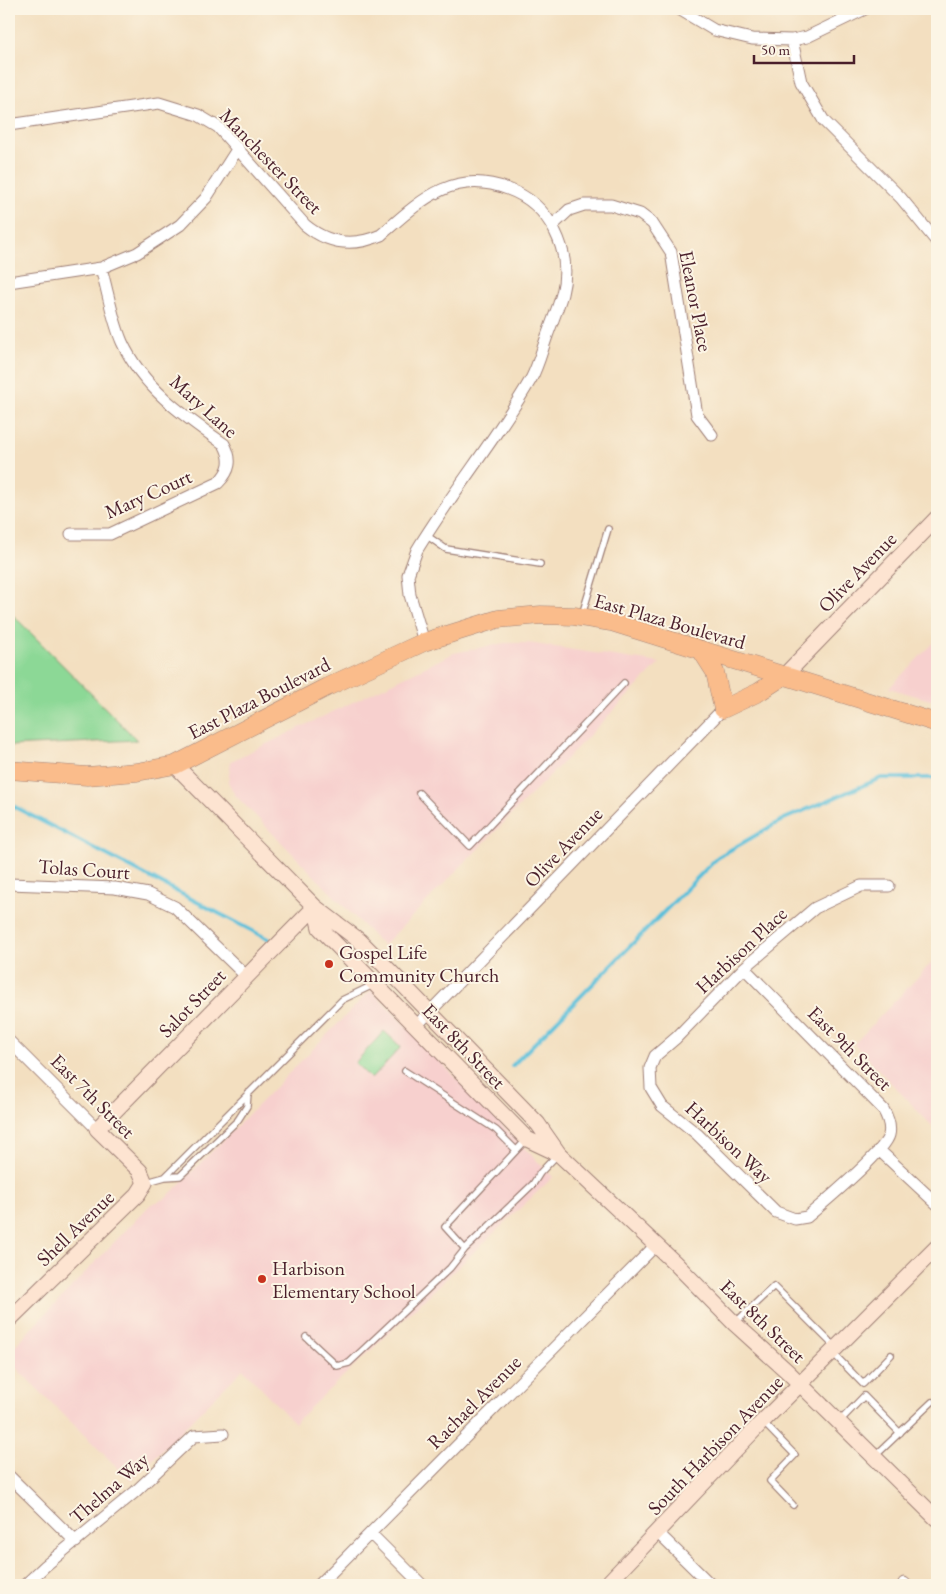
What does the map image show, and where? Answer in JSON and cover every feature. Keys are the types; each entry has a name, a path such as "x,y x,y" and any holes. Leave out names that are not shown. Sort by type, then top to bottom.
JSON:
{"main road":[{"name":"Olive Avenue","path":"785,675 937,518"},
{"name":"East Plaza Boulevard","path":"9,770 87,776 137,772 175,765 327,686 424,642 498,619 541,615 582,617 611,622 937,723"},
{"path":"701,650 715,672 723,709 759,692 785,675"},
{"name":"East 8th Street","path":"175,765 315,907 360,941 538,1124 559,1154 656,1245 937,1519"},
{"name":"East 8th Street","path":"315,907 320,928 526,1139 559,1154"},
{"name":"Salot Street","path":"98,1129 315,907"},
{"name":"East 7th Street","path":"98,1129 140,1172 145,1183"},
{"name":"Shell Avenue","path":"9,1319 138,1194 145,1183"},
{"name":"South Harbison Avenue","path":"606,1585 763,1422 937,1247"}],"street":[{"path":"679,9 714,30 752,39 792,40 807,37 865,9"},
{"path":"792,40 801,82 824,121 901,198 937,242"},
{"name":"Manchester Street","path":"9,125 158,103 198,115 218,127 305,225 319,235 336,241 354,242 373,238 381,234 432,194 465,183 489,183 513,190 535,205 553,225 562,245 565,270 562,293 531,378 426,535 417,550 408,575 410,595 424,642"},
{"path":"9,282 101,268 137,252 180,225 206,198 238,148"},
{"name":"Eleanor Place","path":"553,225 569,210 584,206 611,204 640,214 652,223 672,252 697,415 712,435"},
{"name":"Mary Lane","path":"101,268 122,341 136,366 171,406 224,444 229,453 230,465"},
{"name":"Mary Court","path":"71,534 110,534 218,483 228,473 230,465"},
{"name":"Olive Avenue","path":"416,1026 723,709"},
{"name":"Tolas Court","path":"9,884 115,888 148,894 175,907 246,976"},
{"name":"Harbison Place","path":"650,1081 650,1068 655,1056 676,1038 744,968 815,908 861,886 889,886"},
{"name":"East 9th Street","path":"744,968 883,1109 888,1118 889,1135 879,1150"},
{"name":"East 7th Street","path":"9,1041 98,1129"},
{"name":"Harbison Way","path":"650,1081 654,1094 662,1106 697,1134 776,1212 795,1218 807,1217 879,1150"},
{"path":"879,1150 937,1204"},
{"name":"Rachael Avenue","path":"319,1585 656,1245"},
{"name":"Thelma Way","path":"25,1585 45,1566 136,1492 194,1436 223,1434"},
{"path":"9,1476 76,1542"},
{"path":"658,1533 711,1585"},
{"path":"371,1534 422,1585"}],"lane":[{"path":"582,617 608,529"},
{"path":"426,535 446,549 540,564"},
{"path":"419,793 470,846 624,683"},
{"path":"165,1177 342,1000 375,983"},
{"path":"405,1071 496,1130 516,1150"},
{"path":"145,1183 165,1177 180,1176 238,1120 247,1106 248,1093"},
{"path":"465,1250 445,1227 526,1139"},
{"path":"306,1337 337,1366 349,1363 450,1268 465,1250 533,1184 540,1173 559,1154"},
{"path":"735,1324 774,1286 835,1350 863,1384 864,1396 900,1433"},
{"path":"863,1384 891,1355"},
{"path":"839,1422 864,1396"},
{"path":"874,1457 932,1402"},
{"path":"763,1422 795,1455 770,1480 793,1505"}],"shaded area":[{"path":"937,639 937,702 889,688"},
{"path":"504,643 528,643 660,663 383,946 235,795 228,782 231,761 454,653"},
{"path":"937,957 937,1131 854,1044"},
{"name":"Harbison Elementary School","path":"371,990 553,1177 294,1423 243,1369 131,1481 9,1361 9,1352 150,1205 166,1198"}],"green space":[{"path":"9,611 137,740 9,746"},
{"path":"384,1031 401,1047 371,1079 355,1063"}],"waterway":[{"path":"512,1066 718,857 784,819 881,778 937,778"},
{"path":"9,804 268,939"}],"place":[{"name":"Gospel Life Community Church","path":"329,964"},
{"name":"Harbison Elementary School","path":"262,1279"}]}
